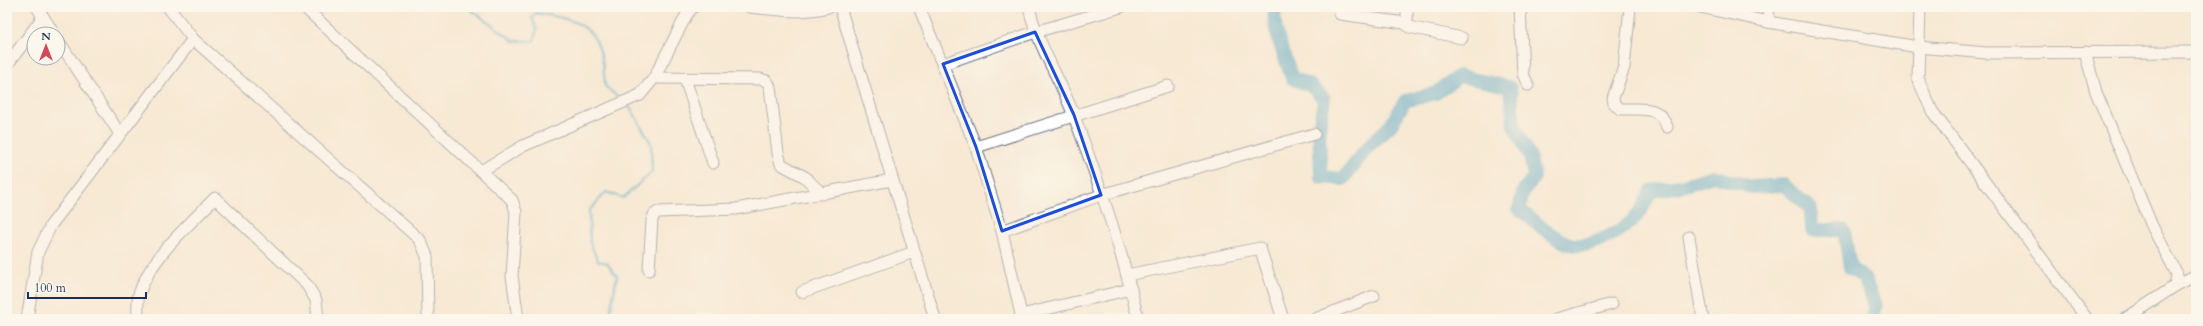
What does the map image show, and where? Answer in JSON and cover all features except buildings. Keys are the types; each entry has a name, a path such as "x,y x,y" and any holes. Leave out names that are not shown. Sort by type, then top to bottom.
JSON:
{"street":[{"path":"37,7 49,26"},
{"path":"168,7 193,39 420,240 427,256 428,319"},
{"path":"304,7 512,200 516,212 512,276 518,319"},
{"path":"481,171 523,146 609,110 640,95 654,78 686,14 693,7"},
{"path":"750,7 788,11 815,10 828,7"},
{"path":"840,7 935,319"},
{"path":"919,7 976,147 1002,232 1022,317 1131,289"},
{"path":"1029,7 1035,32 1074,115 1127,275 1138,319"},
{"path":"943,64 1035,32 1121,7"},
{"path":"1405,23 1407,20 1407,7"},
{"path":"1520,7 1523,74 1528,85"},
{"path":"1630,7 1624,67 1613,98 1614,103 1620,109 1656,111 1662,114 1667,127"},
{"path":"1700,7 1768,22 1918,47 1986,53 2196,52"},
{"path":"1768,22 1769,7"},
{"path":"1920,7 1918,78 1932,111 2088,319"},
{"path":"1340,14 1405,23 1410,27 1462,38"},
{"path":"7,65 43,17"},
{"path":"27,319 38,252 51,225 193,39"},
{"path":"66,52 120,134"},
{"path":"2085,52 2090,76 2102,106 2152,226 2176,274 2175,286"},
{"path":"654,78 760,79 767,81 770,87 778,153 781,164 805,177 822,194"},
{"path":"685,78 713,162"},
{"path":"976,147 1168,86"},
{"path":"1002,232 1101,194 1314,134"},
{"path":"649,270 652,220 654,215 658,212 736,209 892,180"},
{"path":"138,319 138,296 147,274 176,238 215,198 308,284 316,300 318,319"},
{"path":"1689,237 1702,319"},
{"path":"1127,275 1260,248 1283,319"},
{"path":"802,292 914,252"},
{"path":"2125,319 2175,286 2196,275"},
{"path":"1315,319 1374,296"},
{"path":"1556,319 1612,304"}],"highlighted area":[{"path":"1035,32 1074,115 1101,195 1002,231 976,147 943,64"}],"waterway":[{"path":"467,7 514,41 534,41 537,30 532,18 536,13 554,16 581,25 590,32 601,53 605,86 620,99"},
{"path":"1275,7 1274,15 1277,33 1292,78 1311,86 1324,99 1319,130 1321,177 1343,179 1367,148 1391,125 1405,101 1436,93 1459,76 1510,87 1514,125 1530,157 1534,177 1523,192 1519,209 1543,229 1557,238 1564,242 1578,245 1597,241 1625,227 1632,221 1640,212 1651,191 1685,185 1713,176 1752,187 1784,185 1811,209 1812,230 1844,230 1850,268 1864,278 1876,307 1871,319"},
{"path":"609,319 617,276 607,263 598,261 590,243 589,211 606,192 623,198 652,172 651,143 631,109 627,105"}]}
